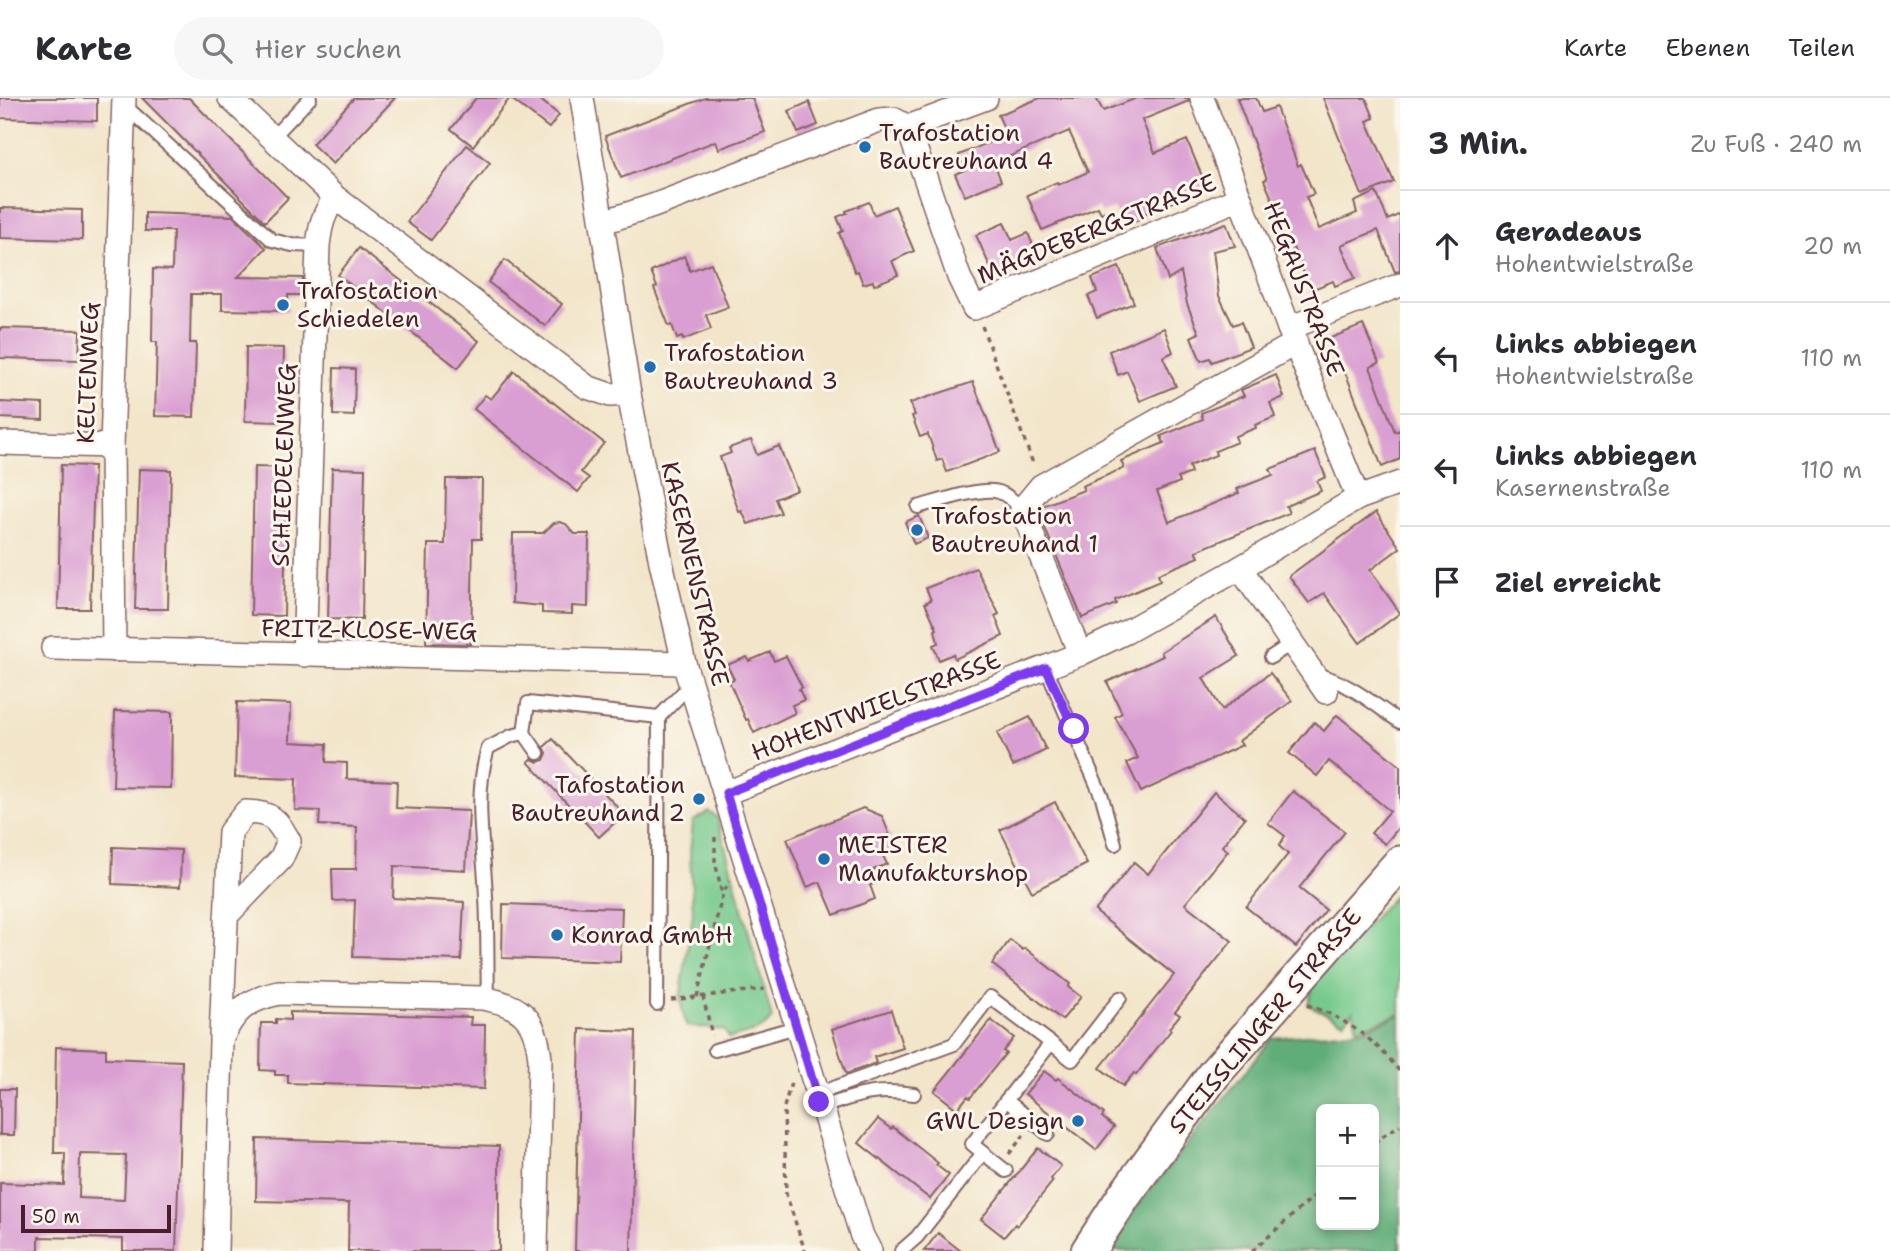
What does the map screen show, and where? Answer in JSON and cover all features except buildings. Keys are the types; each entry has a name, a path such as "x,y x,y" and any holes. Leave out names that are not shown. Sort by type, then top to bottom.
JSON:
{"main road":[{"name":"STEISSLINGER STRASSE","path":"1088,1251 1124,1196 1214,1074 1400,863"}],"street":[{"path":"230,98 336,198 587,387 610,395 629,394"},
{"name":"KASERNENSTRASSE","path":"582,98 629,394 661,562 687,674 698,702 738,840 862,1236 870,1251"},
{"path":"908,127 986,98"},
{"name":"HEGAUSTRASSE","path":"1202,98 1292,335 1358,498"},
{"name":"KELTENWEG","path":"114,650 112,446 123,101"},
{"path":"603,222 653,206 879,120 893,119 908,127 959,277 974,308"},
{"name":"SCHIEDELENWEG","path":"304,655 318,246 321,223 328,206 336,198"},
{"name":"MÄGDEBERGSTRASSE","path":"974,308 1240,198"},
{"path":"1080,654 1022,509 1041,486 1292,335 1400,285"},
{"path":"0,443 112,446"},
{"name":"HOHENTWIELSTRASSE","path":"726,793 1080,654 1126,632 1358,498 1400,483"},
{"path":"1240,568 1320,683"},
{"name":"FRITZ-KLOSE-WEG","path":"53,648 304,655 687,674"},
{"path":"216,1251 226,916"},
{"path":"221,1040 229,1023 242,1007 260,997 279,993 488,999 503,1001 527,1016 538,1041 536,1251"}],"lane":[{"path":"272,138 310,98"},
{"path":"123,101 272,240 292,245 318,246"},
{"path":"918,508 955,495 997,491 1012,499 1022,509"},
{"path":"1271,657 1292,643"},
{"path":"1046,668 1102,797 1115,844"},
{"path":"657,1004 659,718 687,674"},
{"path":"1320,683 1328,677 1357,692 1400,722"},
{"path":"538,753 524,733 527,703 659,718"},
{"path":"488,999 486,896 478,804 482,766 488,748 511,736 524,733"},
{"path":"820,1100 954,1044 990,997 1072,1060 1120,998"},
{"path":"715,1050 796,1027"},
{"path":"1003,1169 972,1144 1051,1043"},
{"path":"820,1100 888,1090 914,1094"},
{"path":"1006,1100 1048,1134"},
{"path":"901,1251 917,1237 983,1153"}],"path":[{"path":"974,308 1041,486"},
{"path":"697,997 722,897 732,874 738,840"},
{"path":"657,1004 783,986"},
{"path":"703,996 715,1050"},
{"path":"1282,996 1320,1009 1357,1029 1388,1056 1400,1072"},
{"path":"791,1082 784,1107 786,1194 805,1251"},
{"path":"1003,1169 1034,1122"},
{"path":"1379,1139 1400,1125"},
{"path":"1252,1251 1316,1194"}],"green space":[{"path":"709,812 717,817 772,1018 759,1029 729,1038 724,1030 686,1026 680,999 693,913 690,853 693,821"},
{"path":"1400,890 1400,1014 1357,1029 1353,1011 1344,1022 1308,1005 1314,981"},
{"path":"1400,1015 1400,1251 1112,1251 1135,1209 1272,1038 1362,1030"}],"place":[{"name":"Trafostation Bautreuhand 4","path":"865,147"},
{"name":"Trafostation Schiedelen","path":"283,305"},
{"name":"Trafostation Bautreuhand 3","path":"650,367"},
{"name":"Trafostation Bautreuhand 1","path":"917,530"},
{"name":"Tafostation Bautreuhand 2","path":"699,799"},
{"name":"MEISTER Manufakturshop","path":"824,859"},
{"name":"Konrad GmbH","path":"557,935"},
{"name":"GWL Design","path":"1078,1121"}],"route":[{"path":"819,1102 726,793 1046,668 1074,729"}]}
